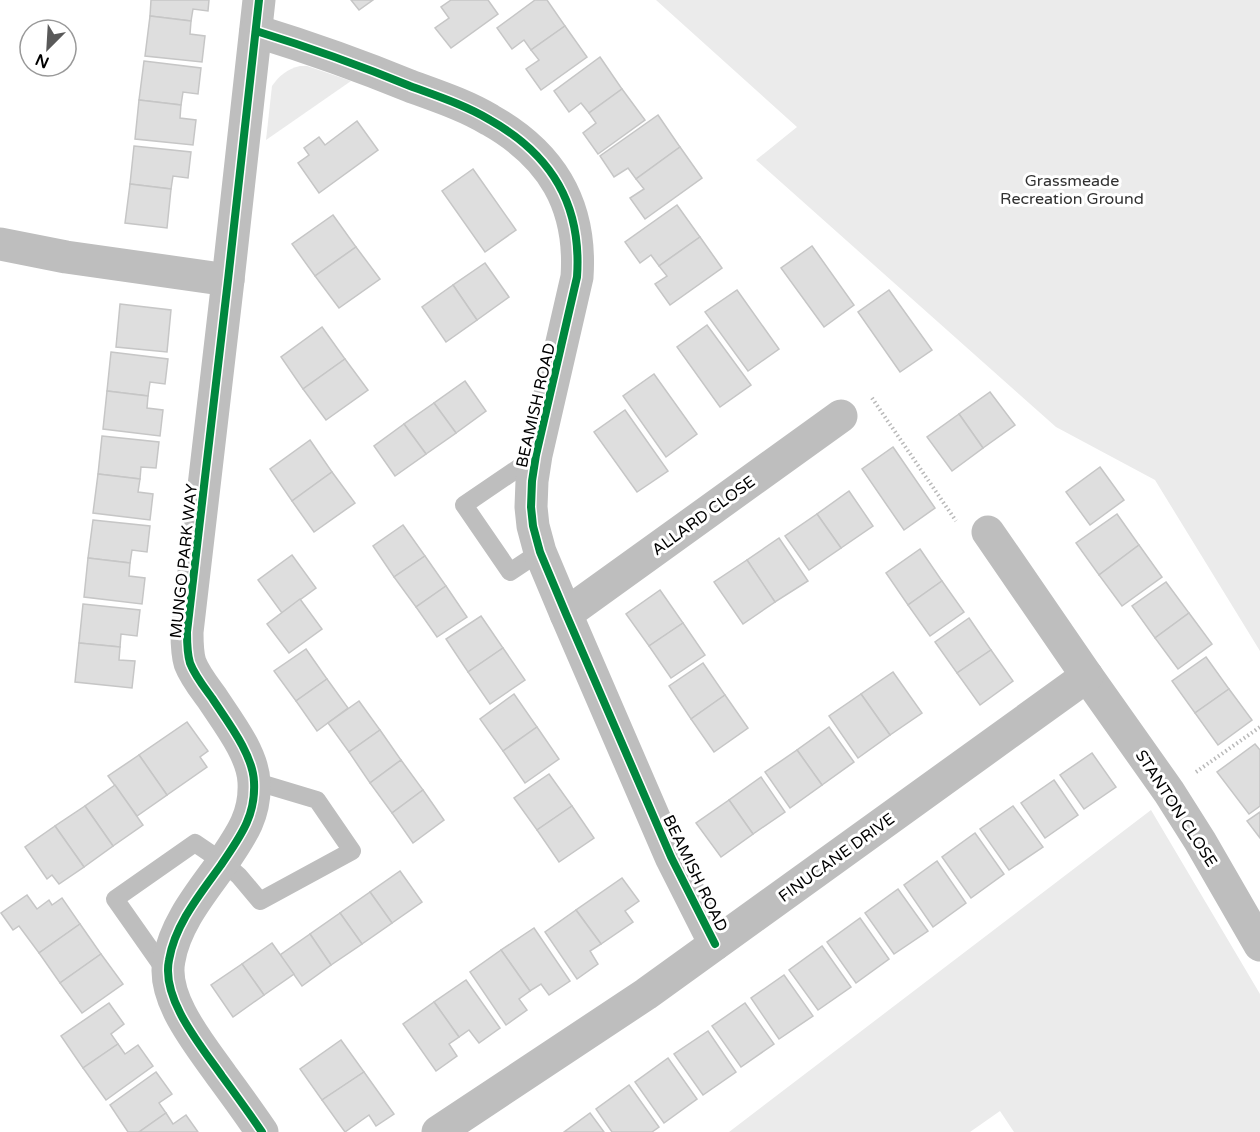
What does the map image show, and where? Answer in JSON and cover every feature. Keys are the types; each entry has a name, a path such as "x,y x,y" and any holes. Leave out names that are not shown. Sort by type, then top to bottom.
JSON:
{"street":[{"name":"MUNGO PARK WAY","path":"167,974 176,936 245,828 254,799 252,768 246,753 190,662 187,632 257,15"},
{"name":"BEAMISH ROAD","path":"257,15 315,49 467,108 489,119 528,147 545,163 557,180 574,221 579,260 536,456 532,481 533,526 540,552 671,857 715,944"},
{"path":"0,244 66,257 228,280"},
{"name":"ALLARD CLOSE","path":"566,614 841,416"},
{"path":"988,532 1087,676"},
{"name":"STANTON CLOSE","path":"1087,676 1169,792 1260,945"},
{"name":"FINUCANE DRIVE","path":"438,1132 646,994 1087,676"},
{"path":"167,974 175,1000 199,1044 262,1132"}],"lane":[{"path":"536,456 464,505 510,572 540,552"},
{"path":"167,974 115,898 195,843 239,876 260,901 352,851 317,800 254,781"}],"path":[{"path":"841,416 870,395 972,543 988,532"},
{"path":"1169,792 1260,727"}],"green space":[{"name":"Grassmeade Recreation Ground","path":"656,0 1260,0 1260,651 1155,480 1056,427 756,160 797,127"},
{"path":"300,66 307,66 351,81 266,140 272,86 284,73"},
{"path":"1151,810 1260,994 1260,1132 1014,1132 1000,1111 970,1132 729,1132"}],"building":[{"path":"151,0 209,0 208,11 193,9 191,21 150,16"},
{"path":"351,0 373,0 359,10"},
{"path":"451,0 488,0 498,14 451,48 435,28 449,18 441,7"},
{"path":"535,0 547,0 565,26 531,50 524,40 512,49 497,28"},
{"path":"150,16 191,21 190,34 205,36 202,62 145,56"},
{"path":"565,26 587,57 541,90 526,69 539,60 531,50"},
{"path":"600,57 622,89 589,113 581,103 569,112 554,91"},
{"path":"144,61 201,68 198,94 183,92 181,105 139,100"},
{"path":"622,89 645,120 598,154 583,133 596,123 589,113"},
{"path":"139,100 181,105 180,118 196,120 193,145 135,139"},
{"path":"658,115 680,147 636,179 628,168 614,177 600,156"},
{"path":"357,121 378,150 319,193 298,163 309,155 304,148 319,137 325,145"},
{"path":"134,146 191,152 188,178 173,176 171,189 130,184"},
{"path":"680,147 702,178 645,219 630,198 644,189 636,179"},
{"path":"473,169 516,230 485,252 442,191"},
{"path":"130,184 171,189 167,228 125,223"},
{"path":"677,205 700,237 659,266 651,255 640,263 625,242"},
{"path":"333,215 356,247 315,276 292,244"},
{"path":"700,237 722,268 670,305 655,284 667,276 659,266"},
{"path":"812,246 854,305 824,327 781,268"},
{"path":"356,247 380,279 339,308 315,276"},
{"path":"485,263 509,297 477,320 453,285"},
{"path":"453,285 477,320 446,342 422,307"},
{"path":"737,290 779,349 748,371 705,312"},
{"path":"889,290 932,350 900,372 858,312"},
{"path":"120,304 171,310 167,352 116,347"},
{"path":"707,325 751,385 720,407 677,347"},
{"path":"322,327 345,359 303,389 281,357"},
{"path":"111,352 168,359 165,384 150,382 148,396 107,391"},
{"path":"345,359 368,390 326,420 303,389"},
{"path":"654,374 697,434 666,457 623,396"},
{"path":"465,381 486,411 456,433 434,403"},
{"path":"107,391 148,396 147,408 163,410 160,436 103,429"},
{"path":"990,392 1015,425 983,448 959,414"},
{"path":"434,403 456,433 426,454 404,424"},
{"path":"625,410 668,471 637,492 594,432"},
{"path":"959,414 983,448 952,471 927,437"},
{"path":"404,424 426,454 395,476 374,446"},
{"path":"102,436 159,442 156,468 141,467 140,479 98,474"},
{"path":"310,440 332,472 292,501 270,469"},
{"path":"893,447 935,508 904,530 862,469"},
{"path":"1100,467 1124,500 1090,525 1066,492"},
{"path":"332,472 355,503 314,532 292,501"},
{"path":"98,474 140,479 138,492 153,494 150,520 93,513"},
{"path":"849,491 873,526 841,548 817,514"},
{"path":"817,514 841,548 809,570 785,536"},
{"path":"1117,514 1139,545 1099,575 1076,543"},
{"path":"93,520 150,526 147,552 132,550 130,563 88,558"},
{"path":"403,525 425,556 394,577 373,546"},
{"path":"779,538 808,581 775,602 747,560"},
{"path":"1139,545 1162,577 1122,606 1099,575"},
{"path":"920,549 942,581 908,605 886,573"},
{"path":"292,555 316,588 282,613 258,580"},
{"path":"425,556 446,586 416,607 394,577"},
{"path":"88,558 130,563 129,576 145,578 142,604 84,597"},
{"path":"747,560 775,602 743,624 714,582"},
{"path":"942,581 964,612 930,636 908,605"},
{"path":"1166,582 1189,613 1155,638 1132,606"},
{"path":"446,586 467,617 437,637 416,607"},
{"path":"660,590 683,623 649,646 626,614"},
{"path":"300,599 322,629 289,653 267,624"},
{"path":"83,604 140,610 137,636 121,634 120,647 79,643"},
{"path":"1189,613 1212,644 1178,669 1155,638"},
{"path":"481,616 503,648 468,672 446,639"},
{"path":"969,618 991,650 957,673 935,642"},
{"path":"683,623 705,655 671,678 649,646"},
{"path":"79,643 120,647 119,660 135,661 132,688 75,682"},
{"path":"503,648 525,680 490,704 468,672"},
{"path":"306,649 327,679 296,701 274,671"},
{"path":"991,650 1013,681 980,705 957,673"},
{"path":"1206,657 1229,689 1195,713 1172,681"},
{"path":"703,663 725,695 691,719 669,686"},
{"path":"893,672 922,713 890,735 861,694"},
{"path":"327,679 348,708 317,731 296,701"},
{"path":"1229,689 1252,720 1218,745 1195,713"},
{"path":"514,694 537,727 503,751 480,719"},
{"path":"861,694 890,735 858,758 829,716"},
{"path":"725,695 748,728 714,752 691,719"},
{"path":"359,701 380,730 349,752 328,723"},
{"path":"187,722 208,751 200,757 207,767 167,795 139,755"},
{"path":"537,727 559,759 525,783 503,751"},
{"path":"829,727 854,762 822,785 797,750"},
{"path":"380,730 401,760 370,783 349,752"},
{"path":"1255,744 1260,750 1260,806 1249,814 1217,772"},
{"path":"797,750 822,785 790,808 765,772"},
{"path":"1092,753 1116,787 1084,809 1060,775"},
{"path":"139,755 167,795 137,816 108,776"},
{"path":"401,760 423,790 392,813 370,783"},
{"path":"549,774 572,806 537,830 514,798"},
{"path":"761,777 785,812 753,834 729,800"},
{"path":"1054,780 1078,815 1045,838 1021,803"},
{"path":"115,785 143,825 113,846 85,806"},
{"path":"423,790 444,820 413,843 392,813"},
{"path":"729,800 753,834 721,857 696,823"},
{"path":"85,806 113,846 84,867 55,826"},
{"path":"572,806 594,838 559,862 537,830"},
{"path":"1013,806 1043,847 1009,870 980,829"},
{"path":"1260,812 1260,838 1247,821"},
{"path":"55,826 84,867 59,884 52,875 47,879 25,847"},
{"path":"975,833 1004,874 971,898 942,857"},
{"path":"937,861 966,903 933,927 904,885"},
{"path":"400,871 422,902 392,923 370,892"},
{"path":"622,878 639,901 625,911 633,922 601,944 576,910"},
{"path":"898,889 928,931 894,954 865,913"},
{"path":"370,892 392,923 362,944 340,913"},
{"path":"27,895 37,909 49,900 52,905 62,898 80,924 39,953 19,926 13,930 1,913"},
{"path":"576,910 601,944 590,951 598,964 577,979 545,932"},
{"path":"340,913 362,944 331,965 310,934"},
{"path":"860,918 889,959 856,983 827,942"},
{"path":"80,924 101,954 60,983 39,953"},
{"path":"534,928 570,981 549,995 541,984 530,991 501,950"},
{"path":"310,934 331,965 302,986 280,955"},
{"path":"272,943 294,974 264,995 242,964"},
{"path":"822,946 851,987 818,1010 789,970"},
{"path":"501,950 530,991 519,999 527,1010 506,1025 470,972"},
{"path":"101,954 123,984 82,1013 60,983"},
{"path":"242,964 264,995 233,1017 211,985"},
{"path":"784,975 813,1016 779,1039 751,998"},
{"path":"466,980 500,1028 479,1043 469,1030 459,1037 434,1002"},
{"path":"434,1002 459,1037 449,1044 457,1056 436,1071 403,1024"},
{"path":"109,1003 124,1024 111,1034 118,1044 83,1068 61,1036"},
{"path":"745,1003 774,1044 741,1067 712,1026"},
{"path":"708,1031 736,1072 703,1095 674,1054"},
{"path":"341,1040 364,1072 322,1100 300,1069"},
{"path":"118,1044 125,1054 138,1045 153,1066 106,1100 83,1068"},
{"path":"668,1058 697,1099 664,1123 635,1082"},
{"path":"156,1072 172,1094 159,1103 166,1113 139,1132 128,1132 110,1105"},
{"path":"364,1072 394,1114 376,1126 369,1115 345,1132 322,1100"},
{"path":"629,1085 659,1127 652,1132 612,1132 596,1109"},
{"path":"166,1113 173,1124 186,1115 198,1132 139,1132"},
{"path":"590,1113 604,1132 564,1132"}],"cycle path":[{"path":"259,0 187,632 190,663 244,749 253,771 254,795 249,817 240,836 197,898 177,934 169,960 168,975 171,990 185,1021 262,1132"},
{"path":"256,31 353,64 451,101 480,115 512,134 530,149 559,185 574,227 577,277 536,455 532,481 533,526 540,552 671,857 715,944"}]}
